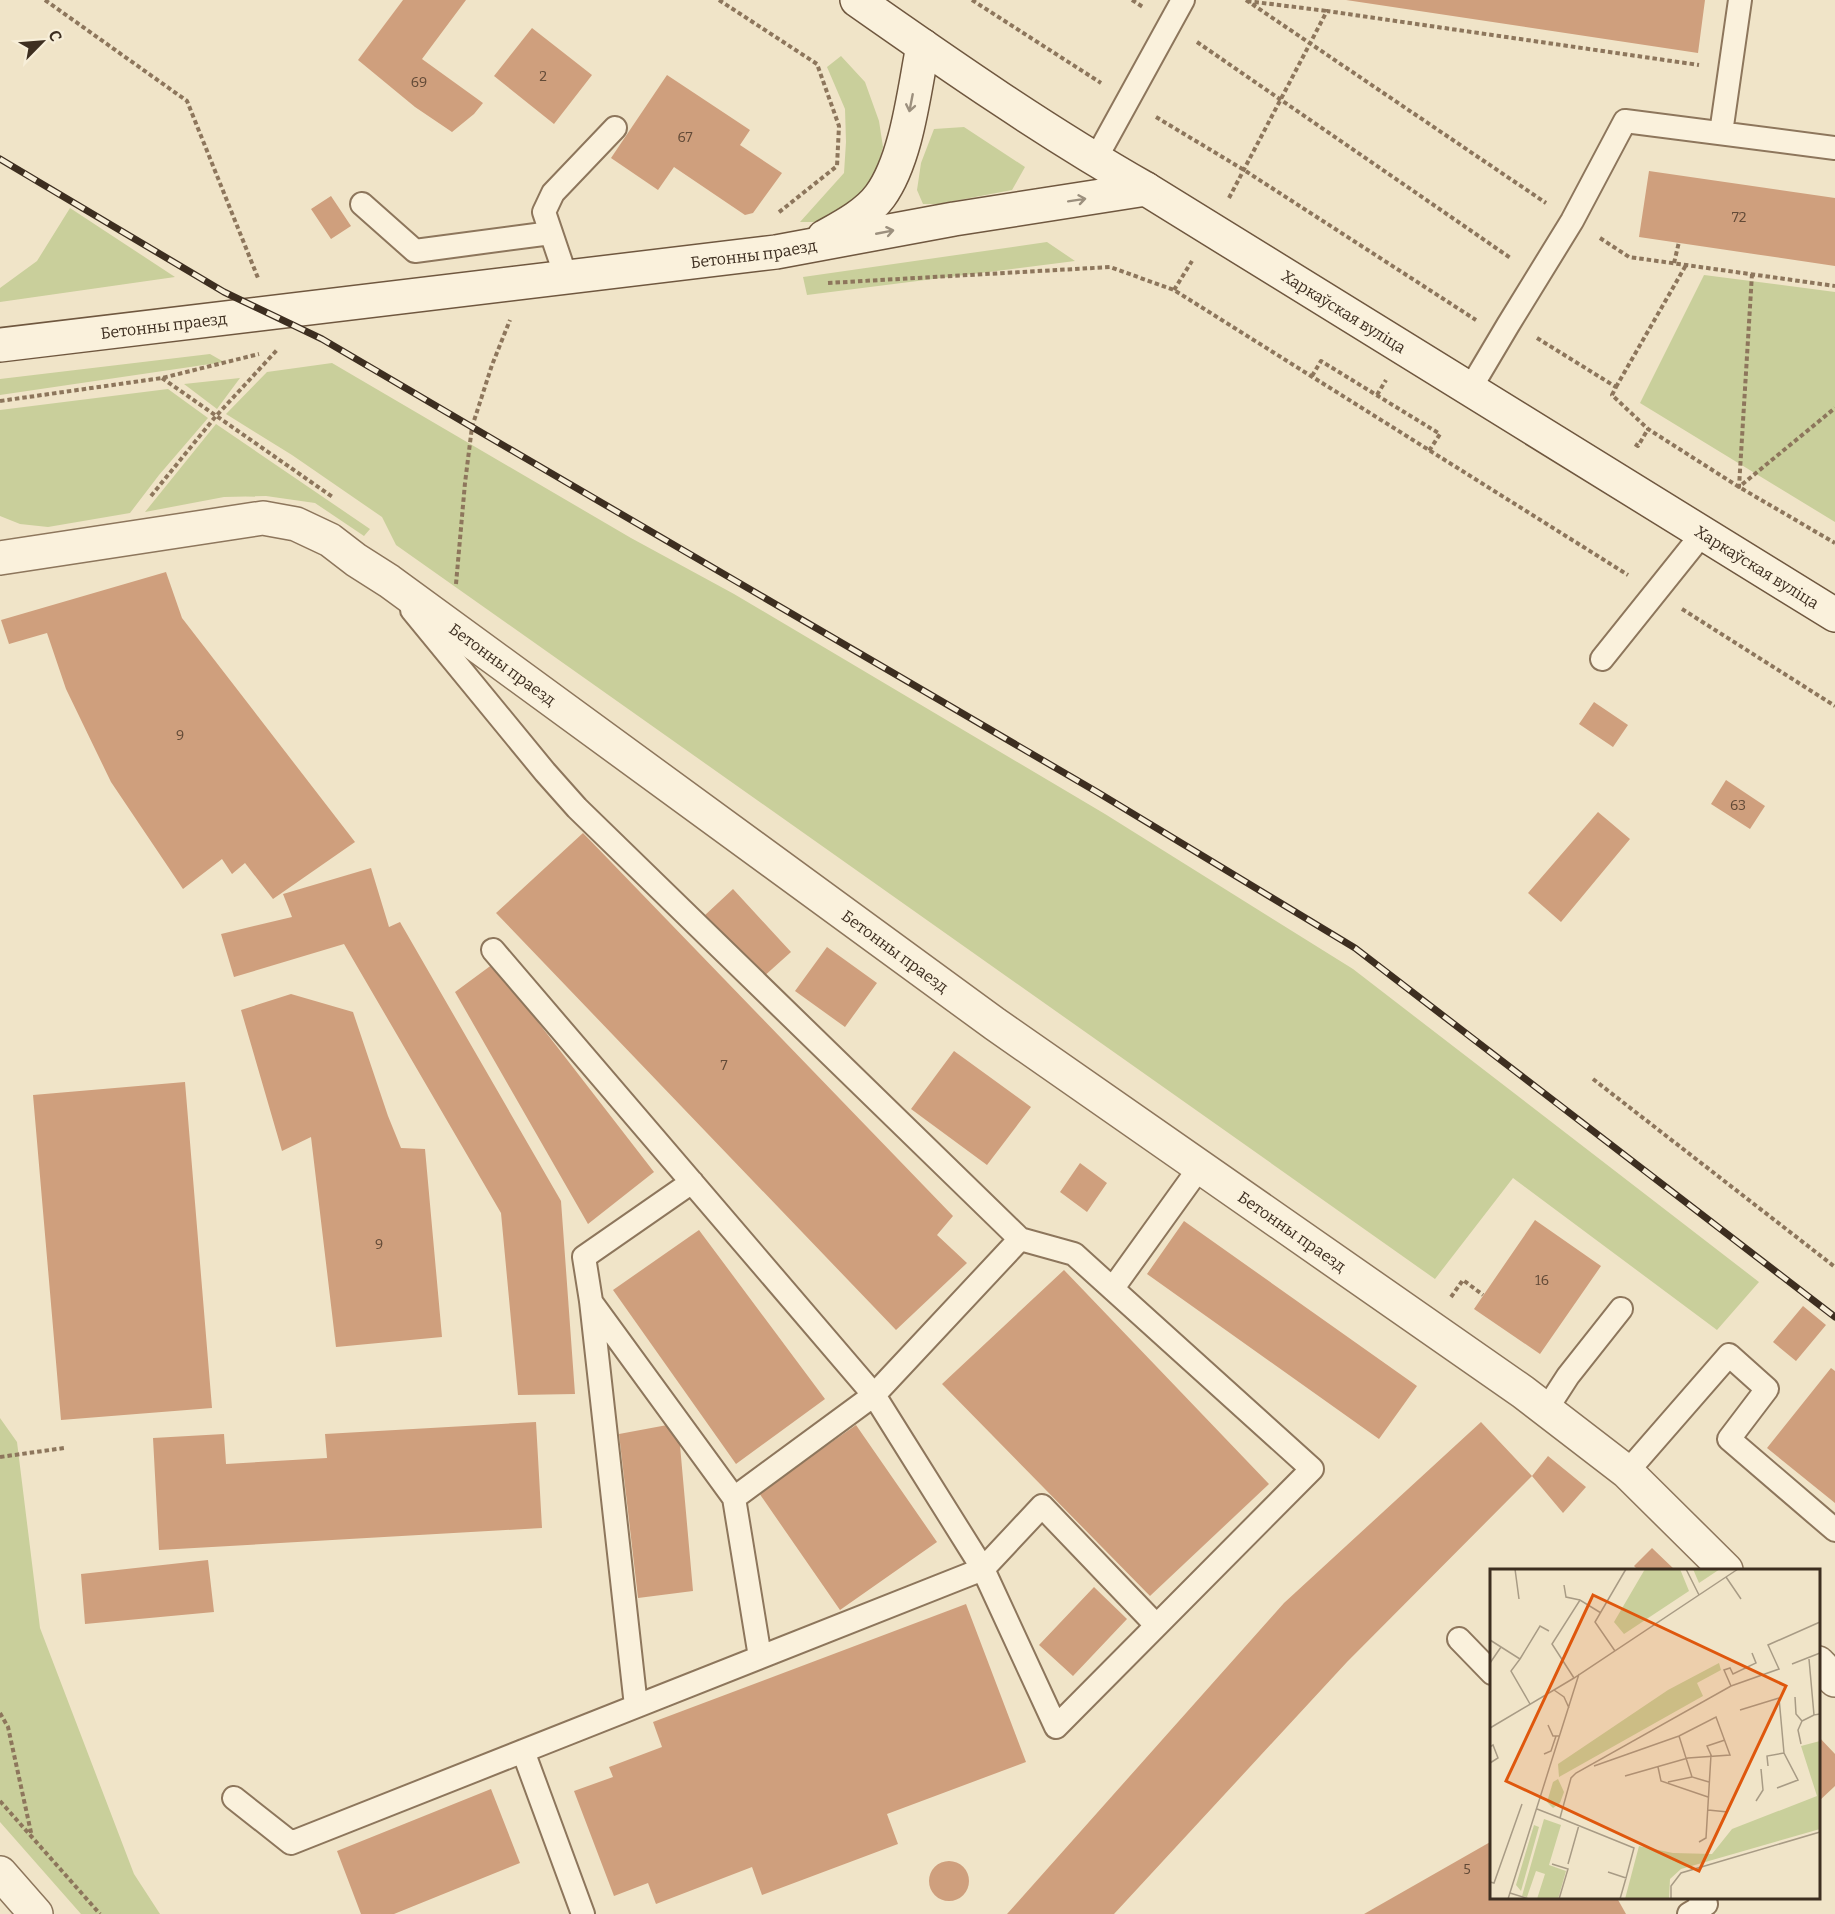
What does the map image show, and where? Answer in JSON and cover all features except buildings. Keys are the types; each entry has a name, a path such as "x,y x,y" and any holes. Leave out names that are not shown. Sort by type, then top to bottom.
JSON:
{"street":[{"name":"Харкаўская вуліца","path":"857,0 922,46 1095,160 1146,189 1835,615"},
{"path":"807,247 853,220 880,197 901,156 922,46"},
{"name":"Бетонны праезд","path":"0,345 807,247 954,219 1146,189"},
{"name":"Бетонны праезд","path":"0,558 263,518 296,524 330,540 985,1017 1546,1410 1627,1472 1725,1569"},
{"path":"1820,1665 1835,1680"},
{"path":"0,1873 36,1914"}],"lane":[{"path":"1095,160 1183,0"},
{"path":"1721,133 1740,0"},
{"path":"1470,389 1572,221 1624,121 1835,148"},
{"path":"566,277 544,212 553,193 615,128"},
{"path":"362,204 415,252 551,233"},
{"path":"1602,658 1703,533"},
{"path":"389,581 577,808 1020,1239 1074,1254 1312,1468 1056,1727 982,1569 874,1395 493,950"},
{"path":"1113,1288 1200,1167"},
{"path":"636,1707 591,1301 584,1257 692,1182"},
{"path":"734,1498 874,1395 1020,1239"},
{"path":"591,1301 734,1498 760,1657"},
{"path":"1546,1410 1569,1376 1621,1309"},
{"path":"1627,1472 1729,1355 1767,1389 1730,1439 1835,1530"},
{"path":"234,1798 291,1843 982,1569 1042,1506 1156,1625"},
{"path":"1460,1639 1490,1672"},
{"path":"523,1751 584,1914"},
{"path":"1689,1914 1706,1904 1701,1899"}],"path":[{"path":"45,0 187,100 262,286"},
{"path":"1131,0 1170,24 1537,277"},
{"path":"1246,0 1708,67"},
{"path":"1246,0 1572,221 1629,257 1835,286"},
{"path":"1174,290 1244,170 1327,11"},
{"path":"1244,170 1482,323 1517,326 1616,387"},
{"path":"1674,263 1679,242"},
{"path":"1686,265 1612,395 1648,429 1739,487 1835,543"},
{"path":"817,284 1110,267 1174,290 1835,706"},
{"path":"1739,487 1752,274"},
{"path":"452,627 472,426 492,365 511,318"},
{"path":"0,402 162,378 278,349 216,416 144,504 128,539"},
{"path":"1312,376 1321,361 1440,434 1429,451"},
{"path":"1739,487 1835,408"},
{"path":"1638,446 1648,429"},
{"path":"1593,1079 1835,1267"},
{"path":"1445,1305 1463,1280 1483,1295"},
{"path":"0,1457 64,1448"},
{"path":"0,1713 8,1727 32,1837"},
{"path":"0,1801 100,1914"}],"green space":[{"path":"841,56 865,82 879,121 883,147 875,175 860,199 821,222 800,222 844,173 845,109 827,67"},
{"path":"964,127 1025,167 1012,190 938,204 923,204 917,190 921,163 934,129"},
{"path":"70,208 175,277 0,302 0,288 37,261"},
{"path":"1047,242 1075,261 807,295 803,277"},
{"path":"1704,275 1835,292 1835,522 1640,403"},
{"path":"210,354 224,362 0,395 0,379"},
{"path":"332,363 631,538 734,594 1105,814 1353,969 1759,1282 1717,1330 1513,1178 1435,1279 396,545 382,517 292,455 226,414 267,372"},
{"path":"240,378 217,409 184,384"},
{"path":"168,389 208,418 130,513 48,527 20,524 0,516 0,410"},
{"path":"216,424 370,529 364,536 315,503 266,496 224,497 145,512"},
{"path":"0,1418 17,1442 40,1628 134,1874 160,1914 81,1914 0,1822"}],"railway":[{"path":"0,159 224,292 322,339 1097,792 1355,948 1835,1317"}]}
